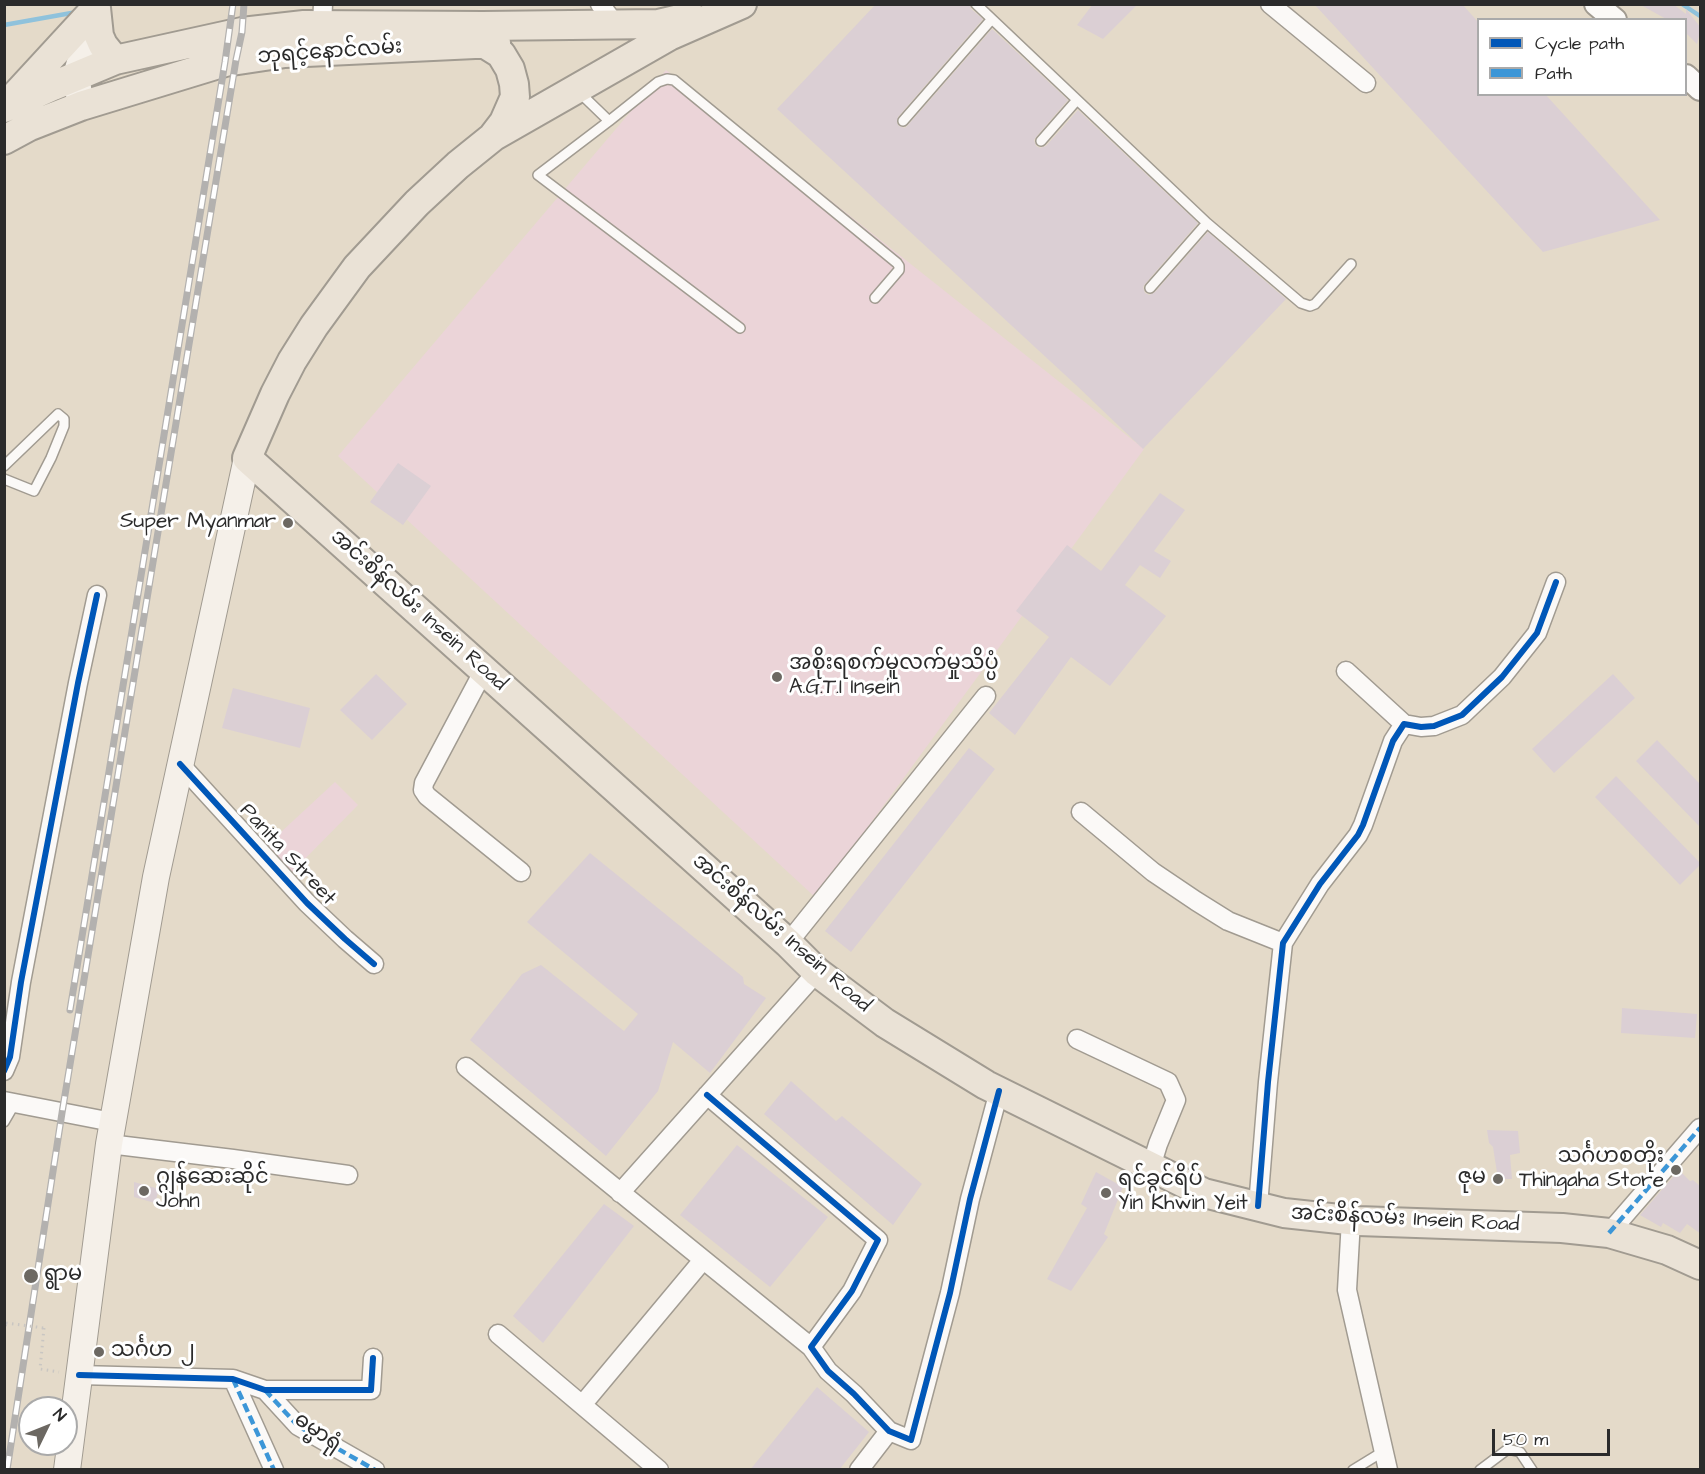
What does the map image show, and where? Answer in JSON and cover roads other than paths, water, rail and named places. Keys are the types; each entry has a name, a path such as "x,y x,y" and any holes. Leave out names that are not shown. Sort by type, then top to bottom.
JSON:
{"main road":[{"path":"67,1470 110,1133 156,877 247,458 275,394 314,326 357,267 417,203 458,165 494,136 577,90 711,4"},
{"path":"674,28 742,4"},
{"name":"ဘုရင့်နောင်လမ်း","path":"76,76 115,60 242,32 304,25 323,15 483,26 608,14 674,28"},
{"path":"92,15 103,45 115,60"},
{"path":"81,106 76,76 92,15"},
{"path":"5,108 92,15"},
{"name":"ဘုရင့်နောင်လမ်း","path":"4,140 30,126 81,106 195,70 236,60 285,53 457,46 674,28"},
{"path":"485,44 501,54 510,69 514,84 511,107 494,136"},
{"path":"5,108 76,76"},
{"name":"အင်းစိန်လမ်း Insein Road","path":"247,458 788,942 818,972 885,1023 999,1091 1204,1193 1284,1213 1351,1220 1562,1228 1609,1233 1667,1250 1701,1264"}],"street":[{"path":"1270,4 1366,83"},
{"path":"1596,4 1613,18"},
{"path":"1687,77 1701,89"},
{"path":"1346,671 1404,724 1421,727 1434,726 1461,714 1502,677 1537,633 1556,582"},
{"path":"4,1071 10,1057 21,982 97,595"},
{"path":"484,670 424,783 423,790 427,796 520,872"},
{"path":"788,942 986,696"},
{"path":"1258,1206 1283,943 1320,884 1358,835 1394,741 1404,724"},
{"name":"Panita Street","path":"180,764 307,903 374,964"},
{"path":"1081,812 1153,872 1196,901 1228,921 1283,943"},
{"path":"620,1193 818,972"},
{"path":"1077,1039 1168,1082 1176,1100 1151,1167"},
{"path":"466,1067 811,1347 828,1371 854,1394 889,1431 911,1440 950,1293 970,1199 999,1091"},
{"path":"707,1095 878,1240 852,1291 811,1347"},
{"path":"10,1102 110,1133 232,1159 348,1175"},
{"path":"1609,1233 1701,1128"},
{"path":"1351,1220 1347,1290 1388,1470"},
{"path":"582,1405 703,1260"},
{"path":"498,1334 659,1470"},
{"path":"79,1375 233,1379 265,1390 371,1390 373,1358"},
{"path":"233,1379 274,1470"},
{"name":"ဓမ္မာရုံ","path":"265,1390 298,1426 375,1470"},
{"path":"859,1470 889,1431"}],"lane":[{"path":"976,4 1208,224 1301,303 1310,306 1316,304 1351,264"},
{"path":"903,122 991,20"},
{"path":"740,328 538,175 658,82 667,79 674,80 897,263 899,270 875,298"},
{"path":"577,90 609,121"},
{"path":"1041,141 1077,100"},
{"path":"1150,288 1208,224"},
{"path":"4,466 58,414 64,419 64,426 51,458 34,490 4,479"},
{"path":"4,1122 10,1102"},
{"path":"1480,1470 1508,1449 1520,1452 1532,1470"},
{"path":"1353,1470 1384,1451"}],"waterway":[{"path":"1682,4 1700,16"},
{"path":"4,25 77,12"}],"railway":[{"path":"70,1010 233,4"},
{"path":"7,1470 62,1113 242,32 244,4"}],"place":[{"name":"Super Myanmar","path":"288,523"},
{"name":"အစိုးရစက်မှုလက်မှုသိပ္ပံ A.G.T.I Insein","path":"777,677"},
{"name":"သင်္ဂဟစတိုး Thingaha Store","path":"1676,1170"},
{"name":"ဇုမ","path":"1498,1179"},
{"name":"ဂျွန်ဆေးဆိုင် John","path":"144,1191"},
{"name":"ရင်ခွင်ရိပ် Yin Khwin Yeit","path":"1106,1193"},
{"name":"ရွာမ","path":"31,1276"},
{"name":"သင်္ဂဟ ၂","path":"99,1352"}]}
